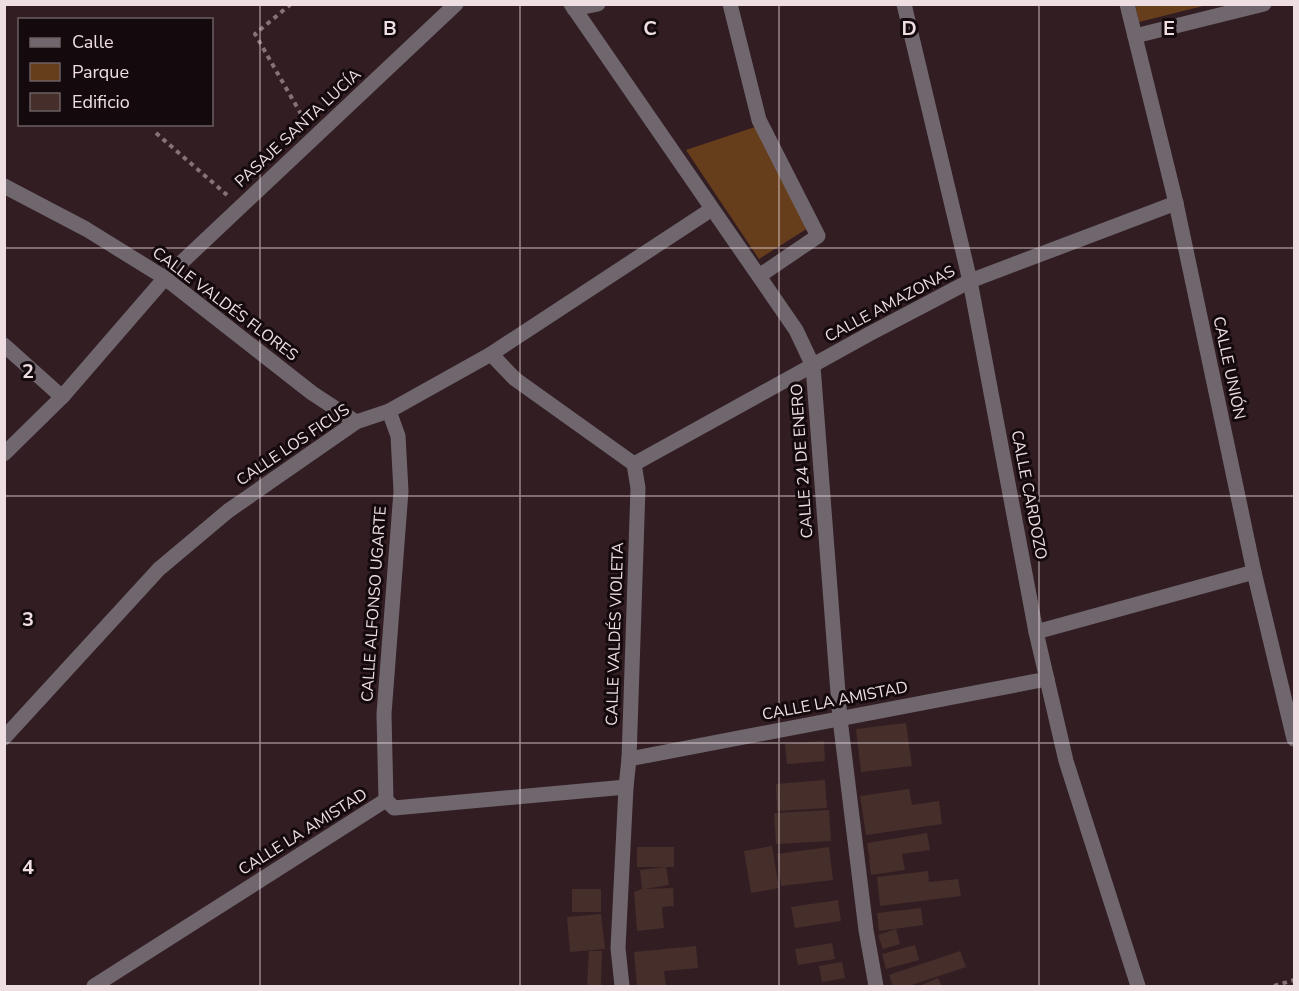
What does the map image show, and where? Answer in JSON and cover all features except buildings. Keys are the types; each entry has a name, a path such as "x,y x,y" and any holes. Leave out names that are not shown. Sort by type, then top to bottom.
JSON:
{"street":[{"name":"PASAJE SANTA LUCÍA","path":"4,454 62,397 165,278 456,4"},
{"path":"572,7 598,4"},
{"path":"730,4 759,120 818,236 759,276"},
{"name":"CALLE CARDOZO","path":"904,4 970,281 1036,632 1066,761 1138,987"},
{"name":"CALLE UNIÓN","path":"1127,4 1176,203 1254,572 1294,739"},
{"path":"1135,36 1264,4"},
{"name":"CALLE 24 DE ENERO","path":"572,7 796,330 813,366 840,718 866,930 876,987"},
{"name":"CALLE VALDÉS FLORES","path":"4,186 86,229 165,278 312,393 356,422"},
{"name":"CALLE AMAZONAS","path":"634,464 970,281 1176,203"},
{"name":"CALLE LOS FICUS","path":"4,738 159,569 228,511 356,422 389,411 491,354 712,209"},
{"path":"4,345 62,397"},
{"path":"491,354 515,379 634,464"},
{"name":"CALLE ALFONSO UGARTE","path":"386,800 384,714 400,491 398,435 389,411"},
{"name":"CALLE VALDÉS VIOLETA","path":"622,987 618,948 629,759 638,488 634,464"},
{"path":"1036,632 1254,572"},
{"name":"CALLE LA AMISTAD","path":"629,759 1047,679"},
{"name":"CALLE LA AMISTAD","path":"94,987 386,800 394,808 626,787"}],"path":[{"path":"291,4 255,34 315,138"},
{"path":"156,133 241,207"},
{"path":"1274,987 1294,980"}],"green space":[{"path":"1135,4 1207,5 1139,22"},
{"path":"755,127 808,228 759,259 686,150"}]}
